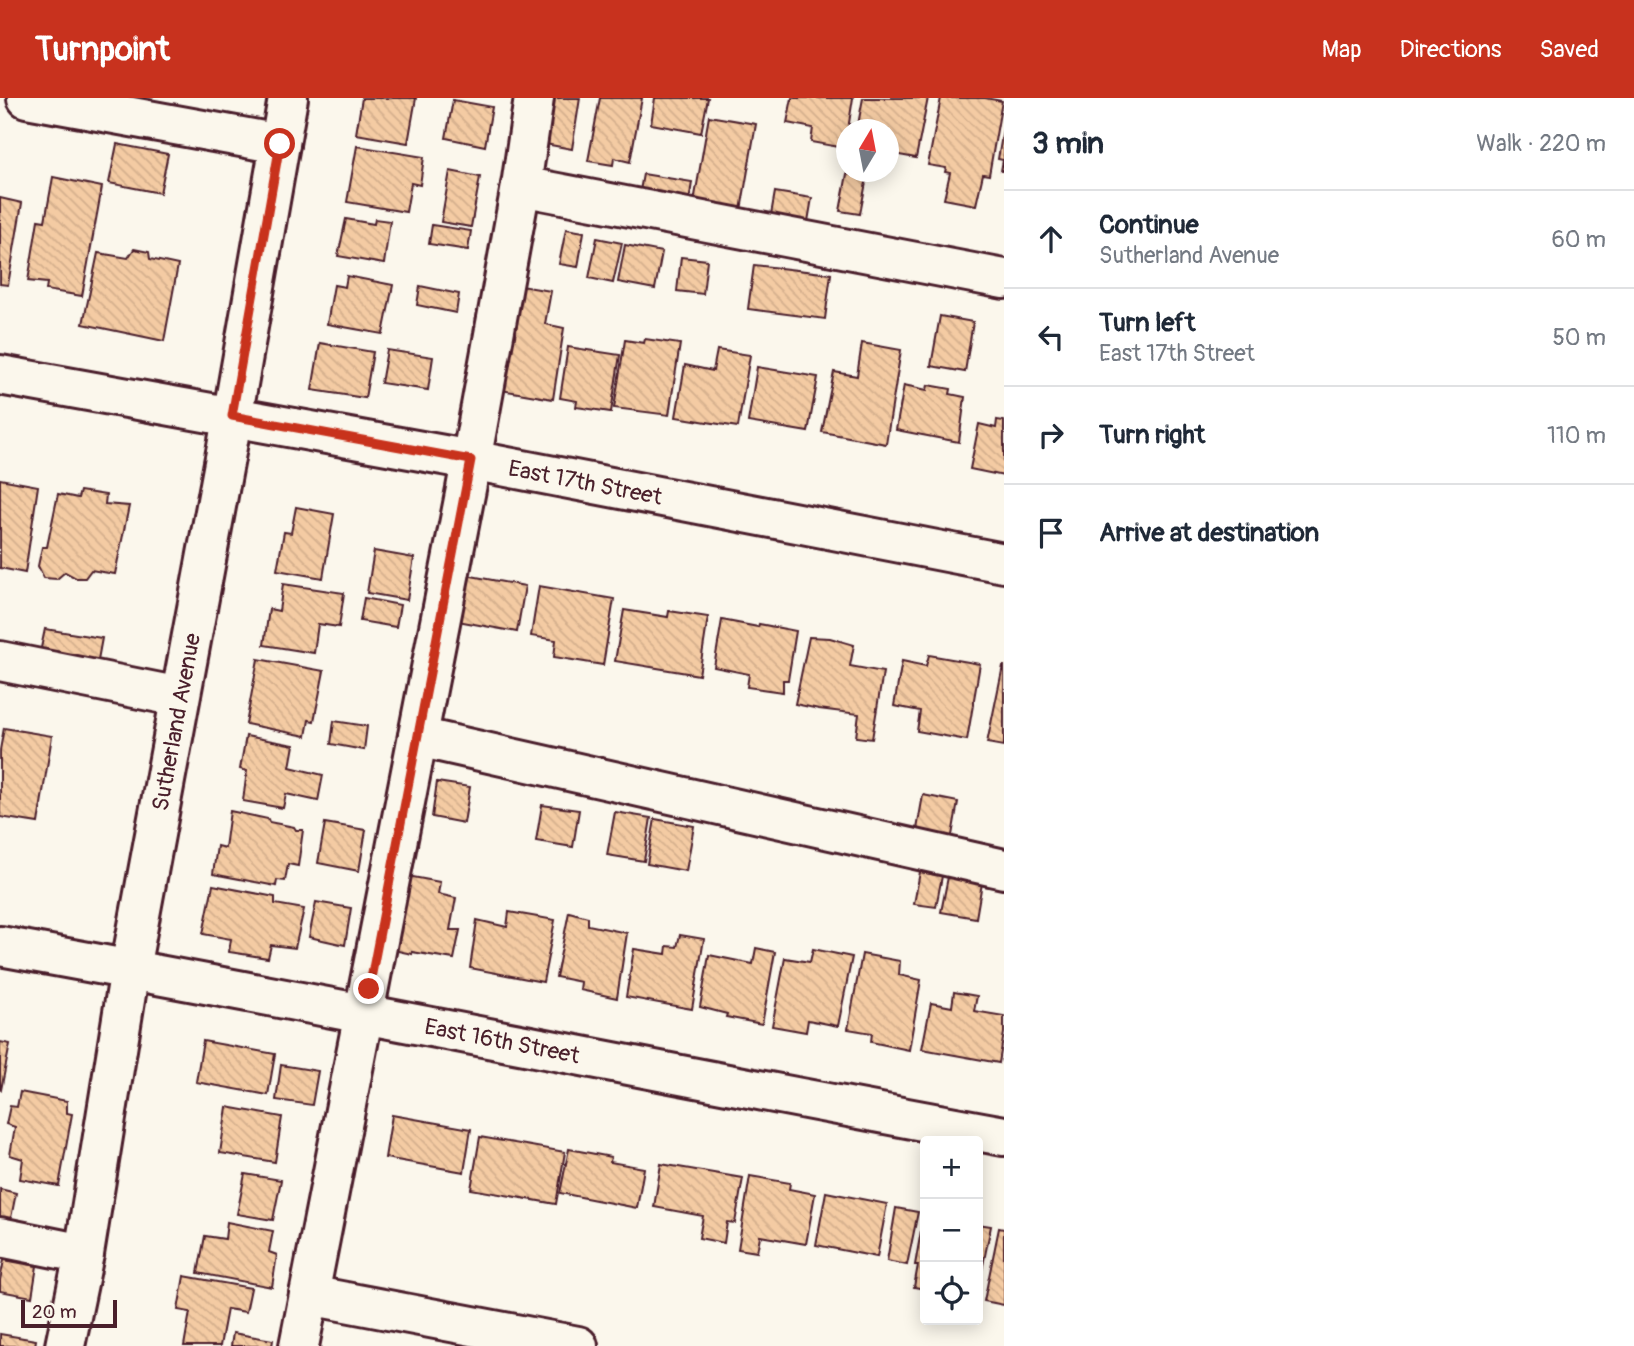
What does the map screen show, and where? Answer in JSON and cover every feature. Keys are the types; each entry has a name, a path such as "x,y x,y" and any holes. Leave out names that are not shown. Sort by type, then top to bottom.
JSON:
{"street":[{"path":"27,98 280,144"},
{"name":"Sutherland Avenue","path":"65,1346 83,1254 130,969 288,98"},
{"path":"299,1346 471,460 521,186 534,98"},
{"path":"521,186 1004,279"},
{"name":"East 17th Street","path":"0,375 471,460 1004,563"},
{"path":"0,661 180,697"},
{"path":"418,737 1004,869"},
{"name":"East 16th Street","path":"0,946 1004,1136"},
{"path":"0,1237 83,1254"},
{"path":"309,1295 578,1346"}],"building":[{"path":"362,98 416,98 408,143 356,134"},
{"path":"536,98 580,98 572,149 529,141"},
{"path":"600,98 642,98 630,162 614,158 613,165 588,161"},
{"path":"655,98 708,98 701,133 651,124"},
{"path":"792,98 853,98 850,119 836,119 836,146 811,142 813,128 787,123"},
{"path":"863,98 928,98 916,158 899,155 899,119 859,119"},
{"path":"941,98 985,98 1002,101 989,175 983,174 976,205 944,199 950,173 945,172 946,168 928,165"},
{"path":"453,100 492,107 485,146 446,138"},
{"path":"709,116 756,124 741,210 694,202"},
{"path":"1004,124 1004,171 1001,171 1003,160 998,159"},
{"path":"117,144 168,154 160,193 109,183"},
{"path":"357,146 424,157 420,185 411,183 406,212 347,202"},
{"path":"450,171 480,177 471,227 441,222"},
{"path":"643,174 692,182 687,216 637,208"},
{"path":"53,177 102,187 82,296 46,290 47,283 28,281 38,220 45,221"},
{"path":"845,182 866,182 860,214 840,211"},
{"path":"775,192 812,198 806,233 769,226"},
{"path":"0,198 22,203 8,285 0,284"},
{"path":"346,219 374,224 375,219 390,221 384,264 338,256"},
{"path":"432,225 471,231 468,250 429,244"},
{"path":"566,229 584,232 578,267 559,264"},
{"path":"597,238 622,243 613,283 589,278"},
{"path":"625,245 662,252 655,289 618,282"},
{"path":"134,249 149,252 150,259 178,265 164,341 83,324 98,253 128,258"},
{"path":"681,257 707,260 703,294 677,291"},
{"path":"754,265 831,274 825,319 748,309"},
{"path":"347,276 393,285 383,334 327,324 334,285 345,287"},
{"path":"420,286 459,294 456,313 417,305"},
{"path":"521,286 551,291 545,324 564,328 553,399 501,390"},
{"path":"940,316 973,322 965,372 931,366"},
{"path":"645,339 680,344 669,415 614,408 625,340 644,343"},
{"path":"320,343 373,352 365,398 312,390"},
{"path":"862,343 901,350 886,444 822,432 834,372 857,376"},
{"path":"568,347 620,355 611,412 576,407 577,401 560,398"},
{"path":"387,350 433,357 428,390 381,383"},
{"path":"717,350 750,355 738,427 676,417 685,365 713,371"},
{"path":"757,367 818,377 808,432 748,422"},
{"path":"904,385 927,390 928,385 951,389 950,394 965,397 959,442 896,430"},
{"path":"997,420 1004,421 1004,476 970,469 979,424 996,428"},
{"path":"0,479 38,486 25,573 0,568"},
{"path":"80,491 106,495 105,504 129,506 115,574 91,570 85,578 76,578 65,572 57,579 44,578 38,566 42,547 47,547 58,494 78,498"},
{"path":"296,507 334,514 323,578 277,570 284,532 291,533"},
{"path":"374,551 414,558 407,600 367,593"},
{"path":"455,573 525,586 517,632 447,619"},
{"path":"283,584 344,593 339,627 318,624 314,653 264,645 269,609 279,611"},
{"path":"539,586 614,599 603,665 554,657 556,640 531,636"},
{"path":"364,598 400,605 396,627 360,621"},
{"path":"624,610 668,617 669,611 708,617 699,675 615,661"},
{"path":"722,620 796,631 788,680 783,680 783,692 747,687 749,674 714,667"},
{"path":"45,629 102,638 95,676 37,667"},
{"path":"809,637 830,638 854,645 850,666 883,672 872,739 856,737 859,714 795,704"},
{"path":"929,655 980,664 967,740 917,731 920,711 894,706 902,661 926,666"},
{"path":"258,659 324,671 314,721 309,720 306,736 246,724"},
{"path":"1004,666 1004,746 987,743"},
{"path":"334,721 367,726 364,750 331,744"},
{"path":"4,728 52,736 38,823 0,817 0,750"},
{"path":"246,736 294,745 290,767 323,775 318,801 286,794 283,808 243,801 247,771 240,769"},
{"path":"437,782 470,787 464,823 432,817"},
{"path":"923,795 958,802 951,841 916,835"},
{"path":"542,805 579,810 573,847 536,841"},
{"path":"230,811 303,830 298,866 288,864 285,881 277,880 276,886 213,874 217,846 225,848"},
{"path":"615,812 651,818 644,861 607,855"},
{"path":"655,819 694,826 686,871 647,864"},
{"path":"325,823 366,830 359,871 318,863"},
{"path":"920,872 942,876 936,907 914,904"},
{"path":"402,875 440,882 438,894 456,898 450,930 460,930 454,959 384,948"},
{"path":"948,877 982,883 976,918 941,912"},
{"path":"213,885 275,897 275,904 304,909 295,948 271,945 268,958 229,952 231,939 203,934"},
{"path":"316,902 351,908 345,945 309,937"},
{"path":"509,912 555,920 543,982 470,968 477,920 507,927"},
{"path":"569,912 588,917 588,925 627,933 617,998 580,990 581,982 556,977"},
{"path":"680,935 704,939 692,1009 626,997 634,949 666,954 667,946 677,947"},
{"path":"756,948 775,952 762,1024 726,1017 727,1014 700,1007 709,955 753,964"},
{"path":"813,949 852,957 838,1026 808,1020 806,1032 772,1026 785,958 810,962"},
{"path":"862,954 900,961 899,975 921,980 909,1050 871,1042 872,1033 848,1029"},
{"path":"954,992 977,996 974,1011 1004,1016 999,1063 922,1049 931,1003 952,1007"},
{"path":"203,1041 275,1054 268,1095 196,1082"},
{"path":"0,1042 10,1044 1,1090 0,1089"},
{"path":"281,1065 318,1071 312,1105 276,1100"},
{"path":"20,1092 67,1101 67,1113 72,1114 59,1186 20,1179 23,1159 10,1155 15,1127 6,1124 10,1106 17,1107"},
{"path":"227,1107 282,1117 275,1162 220,1153"},
{"path":"392,1115 471,1129 464,1172 385,1158"},
{"path":"480,1137 565,1152 556,1204 471,1189"},
{"path":"569,1149 611,1157 610,1162 644,1168 637,1208 560,1193"},
{"path":"661,1164 743,1178 735,1223 727,1222 724,1243 699,1238 703,1216 654,1207"},
{"path":"245,1174 281,1180 273,1220 237,1214"},
{"path":"750,1176 790,1183 789,1189 815,1194 806,1244 760,1236 757,1252 738,1249"},
{"path":"0,1189 16,1193 10,1223 0,1221"},
{"path":"826,1192 887,1204 877,1257 816,1245"},
{"path":"896,1208 918,1212 907,1265 887,1261"},
{"path":"227,1222 273,1231 269,1252 277,1255 272,1287 198,1273 205,1236 225,1239"},
{"path":"983,1225 991,1226 983,1265"},
{"path":"999,1228 1004,1229 1004,1305 984,1301"},
{"path":"920,1237 920,1288 914,1287 918,1265 915,1265"},
{"path":"4,1260 37,1266 32,1297 0,1291"},
{"path":"184,1276 251,1288 246,1312 227,1309 220,1346 184,1346 190,1312 178,1310"},
{"path":"233,1333 273,1340 272,1346 231,1346"},
{"path":"0,1334 36,1340 35,1346 0,1346"}],"route":[{"path":"280,144 232,416 471,460 369,989"}]}
